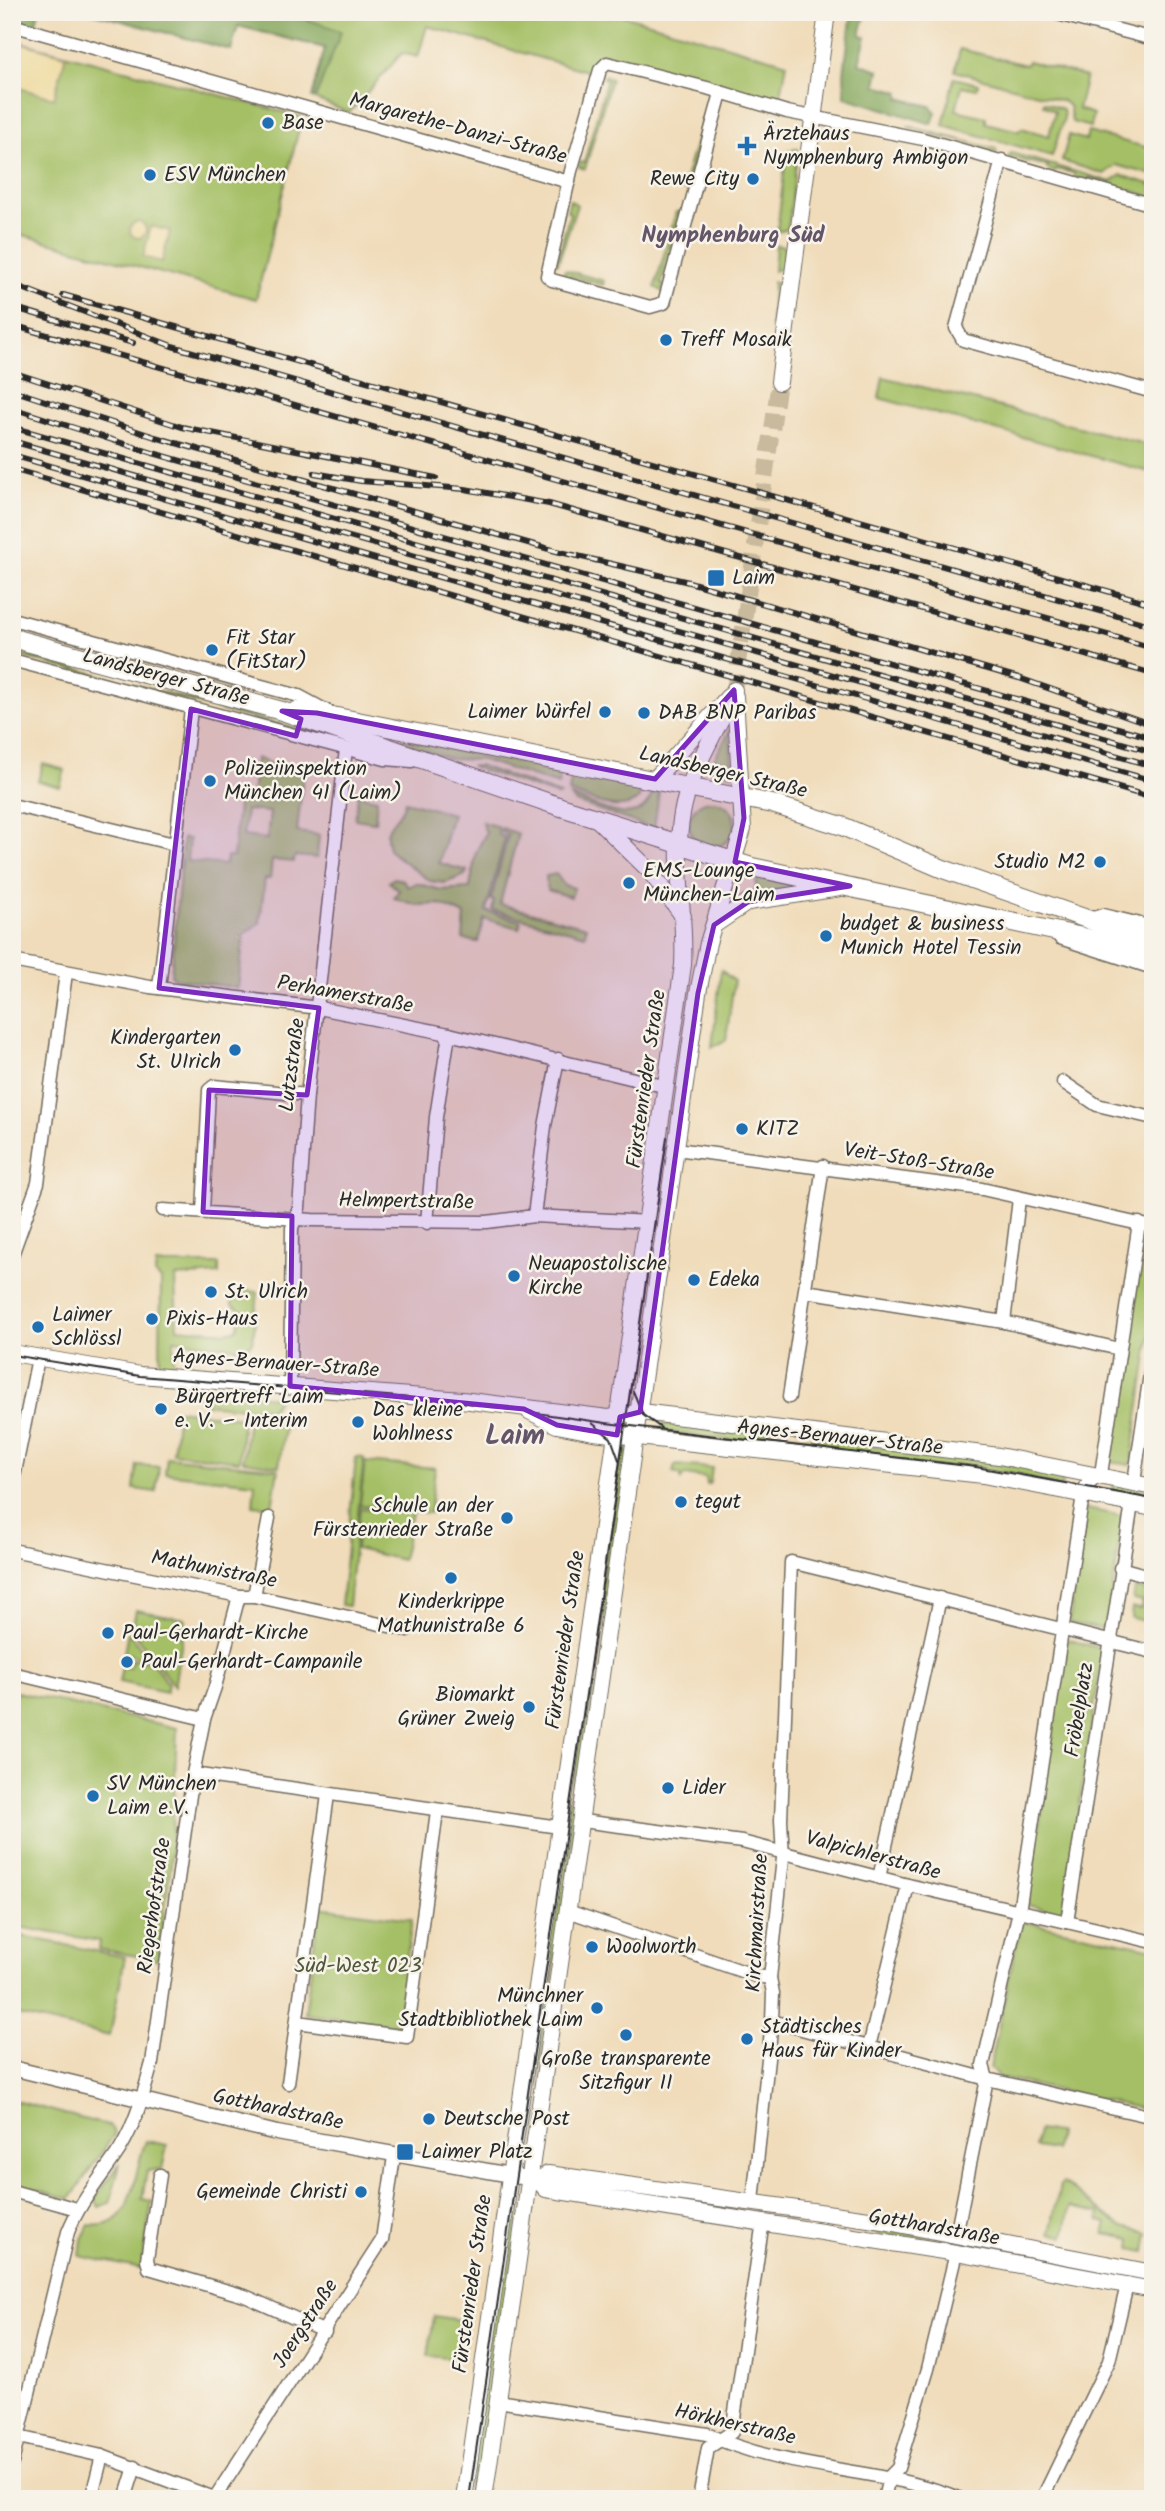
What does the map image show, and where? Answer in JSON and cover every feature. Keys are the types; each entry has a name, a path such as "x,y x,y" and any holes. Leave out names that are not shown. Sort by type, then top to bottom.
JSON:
{"main road":[{"path":"779,382 827,12"},
{"name":"Landsberger Straße","path":"12,638 282,711 597,819 735,862 1153,952"},
{"path":"655,779 734,690"},
{"name":"Fürstenrieder Straße","path":"464,2499 559,1827 649,1222 683,965 681,817 690,786 720,727 734,690"},
{"name":"Fürstenrieder Straße","path":"484,2499 534,2179 568,1911 588,1822 636,1438 698,993 714,925 743,830 734,690"},
{"name":"Landsberger Straße","path":"282,711 336,716 742,797 842,827 943,869 1153,942"},
{"path":"597,819 649,870 684,917"},
{"path":"714,925 748,902 850,886"},
{"name":"Agnes-Bernauer-Straße","path":"22,1355 140,1374 462,1400 524,1409 620,1417 640,1412 999,1456 1101,1474 1153,1487"},
{"name":"Agnes-Bernauer-Straße","path":"524,1409 557,1425 617,1436 983,1475 1153,1508"},
{"name":"Gotthardstraße","path":"534,2179 548,2174 753,2201 956,2235 1153,2273"},
{"name":"Gotthardstraße","path":"534,2179 546,2189 956,2253 1153,2290"},
{"path":"707,2213 713,2207 710,2196"}],"street":[{"path":"1050,12 1153,40"},
{"name":"Margarethe-Danzi-Straße","path":"12,25 569,182 600,70 607,62 812,117 923,139 1153,205"},
{"path":"569,182 547,276 552,280 650,307 660,306 666,299 721,93"},
{"path":"1002,160 956,328 958,335 963,341 1153,392"},
{"name":"Landsberger Straße","path":"12,619 299,696 336,716"},
{"name":"Landsberger Straße","path":"12,660 385,759 432,762"},
{"path":"159,988 191,709"},
{"name":"Lutzstraße","path":"290,1386 293,1319 292,1228 299,1209 307,1095 346,749"},
{"path":"12,805 174,844"},
{"name":"Landsberger Straße","path":"1086,920 1103,915 1153,927"},
{"name":"Landsberger Straße","path":"1042,927 1065,942 1153,968"},
{"name":"Perhamerstraße","path":"12,961 159,988 319,1007 450,1034 667,1087"},
{"path":"12,1255 38,1184 66,972"},
{"path":"427,1223 436,1117 450,1034"},
{"path":"534,1216 545,1126 558,1059"},
{"path":"1063,1082 1097,1105 1153,1118"},
{"path":"203,1212 209,1090 214,1086 307,1095"},
{"name":"Veit-Stoß-Straße","path":"676,1149 823,1166 982,1189 1153,1227"},
{"path":"789,1396 823,1166"},
{"path":"1004,1322 1018,1199"},
{"name":"Helmpertstraße","path":"163,1210 427,1223 486,1222 534,1216 649,1222"},
{"path":"1083,1495 1086,1486 1101,1474 1139,1223"},
{"path":"805,1291 1004,1322 1119,1349"},
{"path":"1134,1482 1153,1354"},
{"path":"12,1487 22,1355"},
{"name":"Fröbelplatz","path":"956,2235 986,2079 983,2065 1019,1911 1083,1495"},
{"name":"Fröbelplatz","path":"1067,1922 1132,1504"},
{"path":"254,1596 269,1518"},
{"name":"Mathunistraße","path":"12,1550 239,1596 254,1596 407,1630"},
{"name":"Kirchmairstraße","path":"753,2201 772,2021 773,1993 770,1978 783,1858 781,1851 791,1562 940,1598"},
{"path":"1120,1568 1153,1577"},
{"name":"Riegerhofstraße","path":"12,2463 16,2436 68,2232 77,2208 121,2147 141,2101 152,2063 193,1774 204,1719 239,1596"},
{"path":"879,1878 940,1598 1153,1652"},
{"path":"12,1674 204,1719"},
{"path":"193,1774 559,1827"},
{"path":"288,2082 328,1795"},
{"path":"297,2022 407,2037 437,1811"},
{"name":"Valpichlerstraße","path":"588,1822 700,1835 781,1851 879,1878 1153,1942"},
{"path":"869,2047 908,1885"},
{"path":"568,1911 770,1978"},
{"path":"772,2021 986,2079 1153,2117"},
{"name":"Gotthardstraße","path":"12,2068 277,2133 534,2179"},
{"name":"Joergstraße","path":"215,2498 325,2332 382,2240 394,2156"},
{"path":"160,2175 147,2259 149,2268 245,2296 325,2332"},
{"path":"12,2191 77,2208"},
{"path":"699,2499 708,2448 732,2432 763,2221"},
{"path":"884,2499 889,2477 898,2468 925,2381 956,2253"},
{"path":"1042,2499 1109,2361 1126,2285"},
{"name":"Hörkherstraße","path":"498,2401 707,2434 736,2448 889,2477 961,2499"},
{"path":"16,2436 102,2456 215,2498"},
{"path":"91,2499 102,2456"},
{"path":"125,2499 135,2467"}],"highlighted area":[{"path":"734,690 744,818 735,862 850,886 748,902 714,925 698,993 640,1412 620,1417 617,1435 557,1425 524,1409 290,1386 292,1216 203,1212 209,1090 307,1095 319,1008 159,988 191,709 296,736 301,719 282,711 317,713 655,779"}],"green space":[{"path":"12,12 39,12 35,26 12,20"},
{"path":"89,12 612,12 787,63 779,105 602,53 595,59 588,96 584,95 590,72 427,26 418,57 402,53 349,113 312,98 325,48 238,26 231,50"},
{"path":"89,12 253,12 285,15 341,32 315,99 312,98 325,48 238,26 231,50"},
{"path":"852,12 866,12 860,35 866,37 859,63 879,70 876,85 900,92 899,98 930,106 936,112 932,124 845,97 844,73"},
{"name":"ESV München","path":"12,40 302,117 256,299 12,232"},
{"path":"960,49 1026,65 1028,61 1086,77 1078,109 1093,114 1090,127 1072,122 1069,106 1063,101 955,71"},
{"path":"605,75 611,79 585,169 579,167 580,162 584,163 607,79 603,78"},
{"path":"954,78 978,84 977,89 962,86 956,110 986,117 986,123 1019,131 1021,128 1049,136 1055,111 1043,105 1044,102 1063,109 1064,118 1052,156 943,125"},
{"path":"707,106 713,107 709,120 705,120 686,191 682,188"},
{"path":"907,126 996,149 997,155 982,151 981,146 948,137 945,139"},
{"path":"1088,132 1153,149 1153,175 1116,165 1104,174 1062,161 1069,135 1086,140"},
{"path":"798,149 788,229 777,232 786,156 789,150"},
{"path":"1011,153 1111,182 1121,175 1153,185 1153,201 1149,200 1149,196 1124,188 1122,192 1115,189 1116,186 1090,178 1088,181 1076,178 1073,173 1056,169 1055,172 1047,169 1048,166 1008,157"},
{"path":"570,200 577,205 558,263 553,262 558,256 570,213 567,211"},
{"path":"681,211 661,284 664,285 662,291 655,287 676,212"},
{"path":"776,245 785,247 782,268 774,271"},
{"path":"565,270 604,281 603,285 570,276 569,279 562,277"},
{"path":"773,282 784,286 783,331 771,328"},
{"path":"883,377 1153,446 1153,473 879,398"},
{"path":"12,651 324,736 364,749 12,654"},
{"path":"730,730 733,774 709,768"},
{"path":"402,739 561,770 558,785 482,760 450,759 402,743"},
{"path":"256,758 303,776 297,832 319,835 317,858 295,856 294,862 272,860 270,879 265,879 260,923 244,934 238,988 176,979 171,975 183,838 189,839 187,861 225,865 227,857 233,857 239,794 252,795","holes":["246,810 270,812 267,839 243,836"]},
{"path":"43,764 65,770 60,787 38,781"},
{"path":"470,766 481,766 560,795 558,796"},
{"path":"578,775 641,786 639,799 631,804 614,806 569,792 571,780"},
{"path":"659,792 654,829 575,802 571,796 605,809 628,813 638,811 646,805 652,793"},
{"path":"358,795 377,799 375,822 355,819"},
{"path":"405,801 452,814 439,863 467,871 465,875 445,883 430,881 390,851 387,834"},
{"path":"712,801 728,808 735,824 728,840 712,847 696,840 689,824 696,808"},
{"path":"482,822 499,827 498,835 505,837 486,911 521,921 519,928 484,919 478,942 463,939 465,915 440,904 417,905 394,898 399,890 389,882 394,878 403,880 408,887 416,883 441,890 470,888 476,852 486,833"},
{"path":"502,828 518,834 500,904 586,927 585,935 492,910 494,901 491,900 508,835 501,832"},
{"path":"556,874 564,885 574,888 571,897 547,890 546,876"},
{"path":"757,876 803,886 755,895"},
{"path":"721,970 734,981 726,1040 712,1047"},
{"path":"1143,1235 1153,1237 1153,1315 1131,1465 1110,1462"},
{"path":"156,1264 219,1264 219,1274 175,1277 177,1328 227,1332 237,1329 242,1311 232,1305 232,1299 238,1298 242,1290 258,1292 253,1341 245,1349 174,1340 174,1366 160,1364 161,1280 155,1274"},
{"path":"190,1391 279,1397 272,1408 263,1410 206,1404"},
{"path":"178,1410 243,1418 239,1461 173,1453"},
{"path":"248,1418 285,1423 279,1466 243,1461"},
{"path":"663,1424 726,1431 727,1427 1065,1471 1062,1486 662,1431"},
{"path":"621,1450 629,1451 528,2149 518,2147"},
{"path":"167,1457 278,1469 272,1507 253,1505 255,1483 165,1473"},
{"path":"356,1457 364,1458 348,1606 341,1605"},
{"path":"365,1462 435,1468 430,1513 360,1505"},
{"path":"137,1465 159,1467 156,1492 134,1489"},
{"path":"675,1465 712,1468 710,1484 707,1485 706,1478 685,1475 681,1480 681,1475 673,1473"},
{"path":"1114,1483 1153,1492 1153,1502 1112,1495"},
{"path":"360,1508 412,1513 402,1560 356,1549"},
{"path":"1086,1509 1123,1516 1107,1630 1069,1623"},
{"path":"1135,1588 1153,1593 1153,1623 1131,1618 1132,1608 1141,1609 1143,1602 1133,1600"},
{"path":"136,1610 186,1619 174,1686 132,1630"},
{"path":"128,1632 148,1657 146,1659 124,1653"},
{"path":"1067,1639 1103,1649 1063,1914 1027,1905"},
{"path":"132,1659 153,1663 168,1684 166,1692 119,1682 122,1666 130,1668"},
{"name":"SV München Laim e.V.","path":"12,1691 177,1728 171,1864 158,1960 99,1949 100,1941 12,1926"},
{"name":"Süd-West 023","path":"319,1907 412,1919 398,2026 305,2014"},
{"path":"1026,1922 1153,1949 1153,2100 1142,2109 998,2077 990,2068 1020,1926"},
{"path":"12,1934 125,1957 110,2036 12,2014"},
{"path":"12,2100 110,2126 115,2133 70,2199 12,2182"},
{"path":"1038,2130 1058,2133 1055,2150 1035,2147"},
{"path":"146,2141 167,2145 162,2169 147,2171 142,2199 152,2201 141,2269 80,2256 82,2239 89,2225 105,2225 116,2219 124,2209"},
{"path":"120,2163 110,2203 99,2207 95,2199"},
{"path":"1063,2183 1123,2227 1148,2233 1145,2252 1131,2249 1132,2239 1104,2234 1107,2223 1099,2221 1100,2213 1070,2207 1064,2236 1050,2233 1060,2185"},
{"path":"508,2200 521,2202 479,2499 467,2499"},
{"path":"788,2212 960,2243 956,2247 785,2218"},
{"path":"980,2245 1153,2279 1153,2282 1124,2280 979,2252"},
{"path":"434,2316 467,2321 462,2360 428,2356"}],"sand":[{"path":"12,40 66,55 54,98 12,86"},
{"path":"138,222 146,230 138,238 130,230"},
{"path":"151,226 170,231 162,262 143,257"}],"tunnel":[{"path":"734,690 779,382"}],"tram line":[{"path":"469,2499 667,1137"},
{"path":"12,1355 140,1376 461,1402 606,1423 976,1467 1153,1499"},
{"path":"633,1391 643,1415 661,1428"},
{"path":"592,1423 611,1438 619,1460"}],"railway":[{"path":"12,284 172,346 1153,626"},
{"path":"63,295 1153,604"},
{"path":"12,307 133,343"},
{"path":"12,325 1153,648"},
{"path":"12,372 182,427 436,478"},
{"path":"12,390 155,437 556,551 689,582 1019,678 1153,725"},
{"path":"12,408 153,453 1153,738"},
{"path":"12,427 1153,752"},
{"path":"12,441 1153,766"},
{"path":"12,455 1153,781"},
{"path":"12,469 1153,798"},
{"path":"314,473 361,481 465,489 549,504 1153,674"}],"place":[{"name":"Base","path":"268,123"},
{"name":"Ärztehaus Nymphenburg Ambigon","path":"747,146"},
{"name":"ESV München","path":"150,175"},
{"name":"Rewe City","path":"753,179"},
{"name":"Treff Mosaik","path":"666,340"},
{"name":"Laim","path":"716,578"},
{"name":"Fit Star (FitStar)","path":"212,650"},
{"name":"Laimer Würfel","path":"605,712"},
{"name":"DAB BNP Paribas","path":"644,713"},
{"name":"Polizeiinspektion München 41 (Laim)","path":"210,781"},
{"name":"Studio M2","path":"1100,862"},
{"name":"EMS-Lounge München-Laim","path":"629,883"},
{"name":"budget & business Munich Hotel Tessin","path":"826,936"},
{"name":"Kindergarten St. UIrich","path":"235,1050"},
{"name":"KITZ","path":"742,1129"},
{"name":"Neuapostolische Kirche","path":"514,1276"},
{"name":"Edeka","path":"694,1280"},
{"name":"St. Ulrich","path":"211,1292"},
{"name":"Pixis-Haus","path":"152,1319"},
{"name":"Laimer Schlössl","path":"38,1327"},
{"name":"Bürgertreff Laim e. V. – Interim","path":"161,1409"},
{"name":"Das kleine Wohlness","path":"358,1422"},
{"name":"tegut","path":"681,1502"},
{"name":"Schule an der Fürstenrieder Straße","path":"507,1518"},
{"name":"Kinderkrippe Mathunistraße 6","path":"451,1578"},
{"name":"Paul-Gerhardt-Kirche","path":"108,1633"},
{"name":"Paul-Gerhardt-Campanile","path":"127,1662"},
{"name":"Biomarkt Grüner Zweig","path":"529,1707"},
{"name":"Lider","path":"668,1788"},
{"name":"SV München Laim e.V.","path":"93,1796"},
{"name":"Woolworth","path":"592,1947"},
{"name":"Münchner Stadtbibliothek Laim","path":"597,2008"},
{"name":"Große transparente Sitzfigur II","path":"626,2035"},
{"name":"Städtisches Haus für Kinder","path":"747,2039"},
{"name":"Deutsche Post","path":"429,2119"},
{"name":"Laimer Platz","path":"405,2152"},
{"name":"Gemeinde Christi","path":"361,2192"}],"district":[{"name":"Nymphenburg Süd","path":"733,236"},
{"name":"Laim","path":"515,1436"}]}
